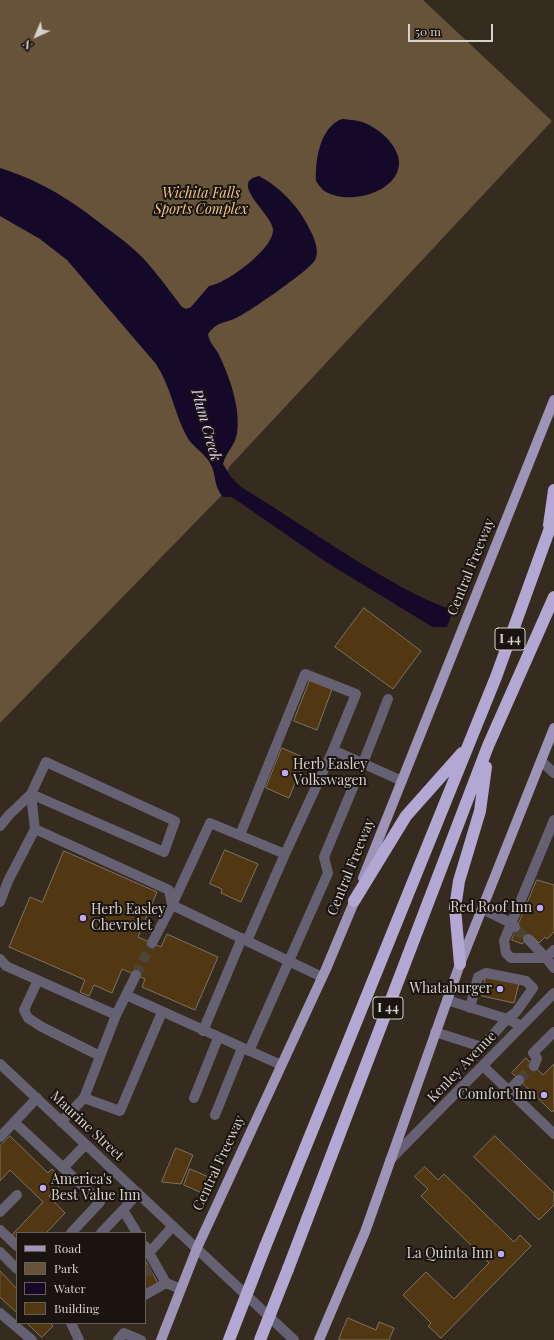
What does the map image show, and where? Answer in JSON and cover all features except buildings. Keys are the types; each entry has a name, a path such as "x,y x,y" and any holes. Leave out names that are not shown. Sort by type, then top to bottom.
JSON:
{"highway":[{"path":"549,530 554,490"},
{"name":"I 44","path":"229,1340 265,1247 496,677 554,517"},
{"name":"I 44","path":"260,1340 488,746 554,597"},
{"path":"354,901 406,816 468,746"},
{"path":"460,964 455,908 459,881 480,811 488,746"}],"main road":[{"name":"Central Freeway","path":"161,1340 197,1248 322,977 354,901 554,400"},
{"path":"319,1340 365,1232 460,964 554,728"}],"street":[{"path":"203,1030 333,750 356,694 305,674 240,835"},
{"path":"364,763 388,699"},
{"path":"333,750 402,781"},
{"path":"541,761 554,774"},
{"path":"0,826 8,815 31,794 46,762 175,821 164,852 31,794"},
{"path":"215,1115 290,962 328,873 324,857 354,785"},
{"path":"0,902 8,881 35,829 31,794"},
{"path":"554,820 514,926 504,941 506,953 511,958 546,958 554,950"},
{"path":"152,943 172,905 210,823 285,854"},
{"path":"35,829 168,890 172,905 322,977"},
{"path":"482,909 514,926"},
{"path":"528,939 554,968"},
{"path":"0,959 6,966 116,1015"},
{"path":"435,1032 482,1047 507,1019 516,1012 533,988 526,981 486,973 478,978 470,1008"},
{"path":"61,1122 84,1098 116,1015 136,975"},
{"path":"38,980 24,1010 28,1018 42,1027 100,1056"},
{"path":"126,995 218,1038 281,1065"},
{"name":"Kenley Avenue","path":"390,1161 522,1026 552,998"},
{"path":"447,1000 507,1019 522,1026"},
{"path":"84,1098 120,1111 162,1012"},
{"path":"534,1066 537,1058 533,1053 554,1032"},
{"path":"194,1098 218,1038"},
{"name":"Maurine Street","path":"0,1064 294,1340"},
{"path":"483,1066 554,1134"},
{"path":"508,1091 519,1080"},
{"path":"0,1137 37,1098"},
{"path":"14,1122 100,1202 72,1232"},
{"path":"63,1168 85,1145"},
{"path":"102,1232 138,1193"},
{"path":"0,1212 17,1195"},
{"path":"123,1210 136,1232"},
{"path":"173,1226 146,1248 154,1268 166,1283 180,1289"},
{"path":"0,1230 16,1245"},
{"path":"0,1252 16,1268"},
{"path":"146,1294 166,1283"},
{"path":"0,1313 32,1340"},
{"path":"72,1324 79,1340"},
{"path":"123,1332 141,1340"}],"green space":[{"name":"Wichita Falls Sports Complex","path":"0,0 423,0 552,121 229,467 221,496 0,723"}],"water":[{"path":"342,119 366,123 381,132 391,143 398,156 399,163 398,170 393,179 386,186 367,195 345,197 335,196 325,191 316,181 320,145 329,129"},
{"name":"Plum Creek","path":"0,168 39,183 73,203 114,233 142,257 182,307 186,309 191,307 209,286 226,279 248,264 266,246 272,237 273,229 271,223 250,191 248,185 251,179 259,176 288,198 305,220 313,236 317,248 315,260 303,272 265,300 236,318 218,325 208,334 226,371 236,403 238,423 236,438 223,464 231,477 241,487 372,570 411,592 453,610 447,627 433,627 426,623 326,562 232,497 223,497 216,485 214,472 210,463 191,443 186,435 169,391 156,364 67,260 40,239 0,216"}],"tunnel":[{"path":"516,929 528,939"},
{"path":"136,975 152,943"},
{"path":"519,1080 534,1066"},
{"path":"146,1272 151,1270"}],"place":[{"name":"Herb Easley Volkswagen","path":"285,773"},
{"name":"Red Roof Inn","path":"540,908"},
{"name":"Herb Easley Chevrolet","path":"83,918"},
{"name":"Whataburger","path":"500,989"},
{"name":"Comfort Inn","path":"544,1095"},
{"name":"America's Best Value Inn","path":"43,1188"},
{"name":"La Quinta Inn","path":"501,1254"}]}
